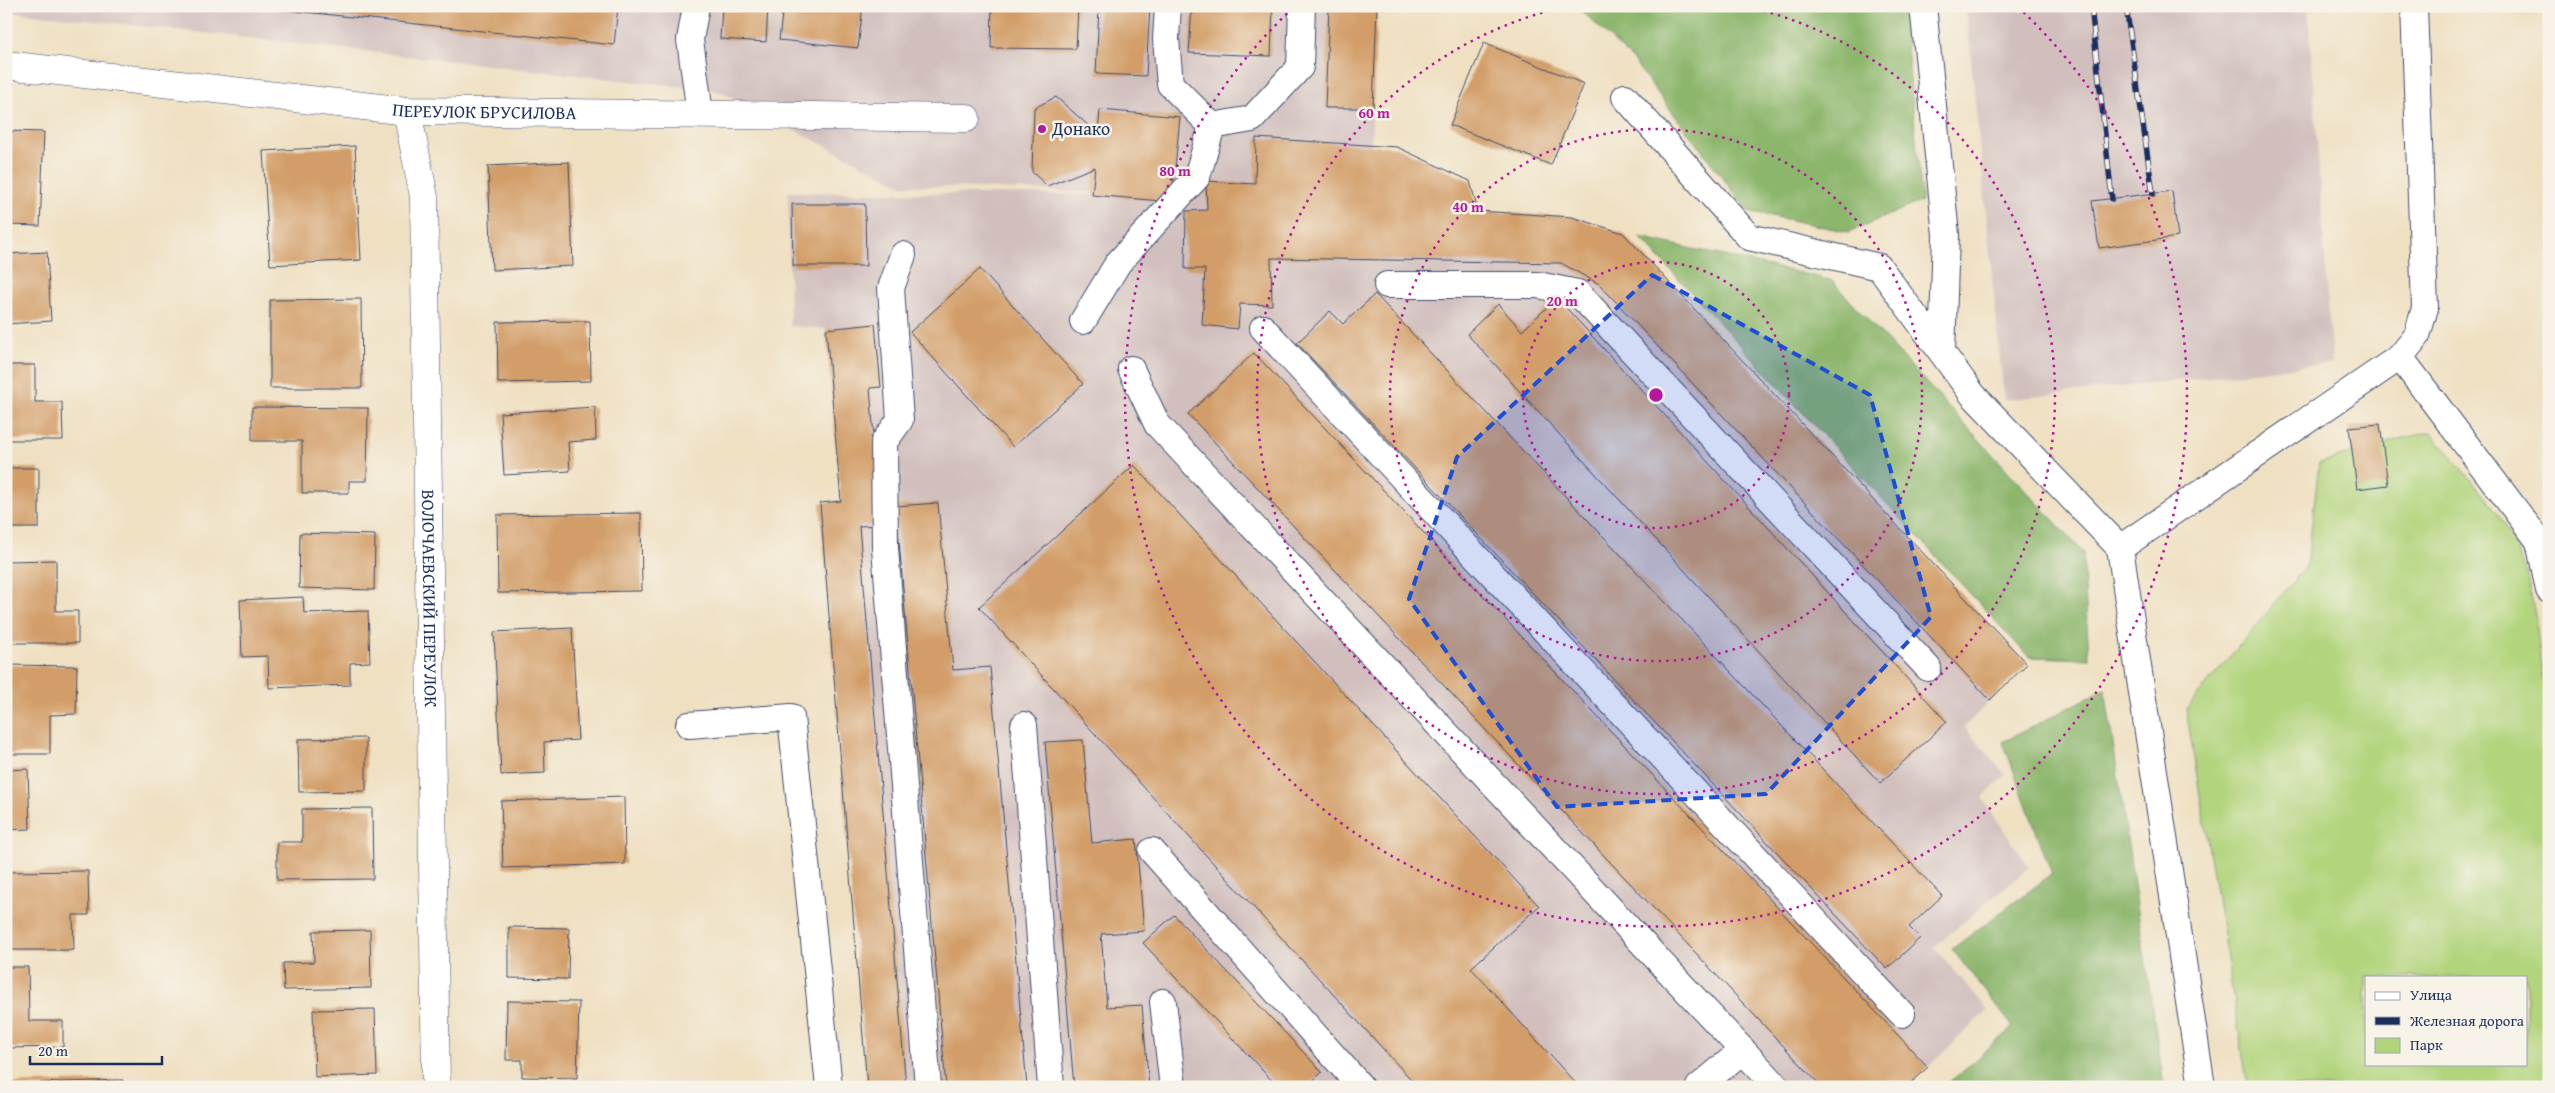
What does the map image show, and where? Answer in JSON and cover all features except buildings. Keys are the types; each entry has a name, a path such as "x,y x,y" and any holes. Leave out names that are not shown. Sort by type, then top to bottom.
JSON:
{"street":[{"name":"ПЕРЕУЛОК БРУСИЛОВА","path":"6,65 407,111 966,118"},
{"name":"ВОЛОЧАЕВСКИЙ ПЕРЕУЛОК","path":"407,111 424,197 436,1087"}],"lane":[{"path":"696,6 690,40 700,114"},
{"path":"1168,6 1166,39 1170,84 1212,126"},
{"path":"1212,126 1252,118 1300,67 1302,6"},
{"path":"1923,6 1946,235 1942,352"},
{"path":"2120,548 2400,357 2417,336 2425,308 2414,6"},
{"path":"1625,97 1749,237 1879,267 1973,395 2120,548 2202,1087"},
{"path":"1083,321 1118,263 1197,177 1212,126"},
{"path":"903,255 891,288 900,420 884,442 885,548 928,1087"},
{"path":"1387,285 1538,284 1578,293 1928,668"},
{"path":"1263,328 1902,1014"},
{"path":"2400,357 2539,541 2549,590"},
{"path":"1131,369 1157,424 1777,1087"},
{"path":"689,725 790,717 829,1087"},
{"path":"1024,725 1051,1087"},
{"path":"1152,851 1361,1087"},
{"path":"1163,1002 1173,1087"},
{"path":"1699,1087 1743,1050"}],"highlighted area":[{"path":"1652,275 1870,395 1931,617 1766,794 1557,807 1409,599 1457,457"}],"shaded area":[{"path":"6,6 1377,6 1371,146 1397,147 1470,181 1478,211 1572,217 1623,233 2027,664 1964,727 2006,775 1982,798 2029,867 1934,947 1988,1010 1907,1087 867,1087 820,503 841,501 826,329 790,326 788,192 1092,195 1161,201 1173,188 1174,181 1152,195 902,185 719,91 6,11"},
{"path":"1966,6 2308,6 2332,363 2004,400"}],"green space":[{"path":"1577,6 1903,6 1922,201 1848,232 1748,211 1631,58"},
{"path":"1640,237 1831,280 2083,552 2089,659 2029,657"},
{"path":"2431,432 2498,513 2525,568 2536,620 2549,742 2549,1087 2248,1087 2186,709 2307,565 2319,463 2403,438"},
{"path":"2105,689 2164,1087 1944,1087 2013,1027 1952,949 2052,874 2003,742"}],"railway":[{"path":"2091,6 2112,199"},
{"path":"2126,6 2153,194"}],"place":[{"name":"Донако","path":"1042,129"}]}
